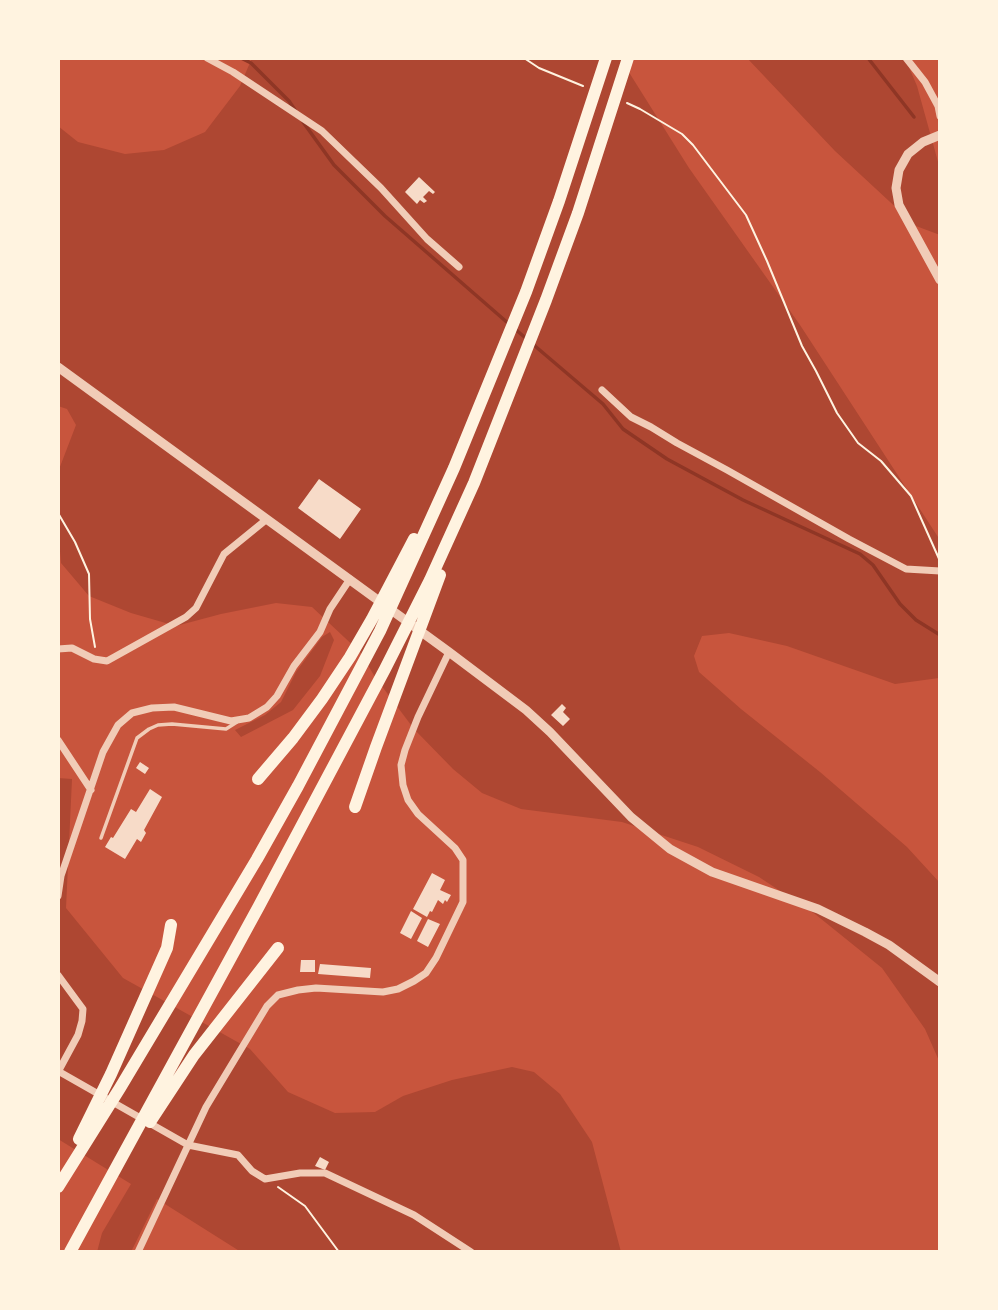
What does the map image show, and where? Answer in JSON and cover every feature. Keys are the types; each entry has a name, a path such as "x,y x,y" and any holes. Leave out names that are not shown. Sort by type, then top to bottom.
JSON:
{"highway":[{"path":"58,1187 214,932 298,786 380,631 454,468 526,292 606,58"},
{"path":"70,1252 259,906 430,580 474,483 547,300 628,58"},
{"path":"258,779 322,699 355,648 396,574 489,384"},
{"path":"355,807 474,483"},
{"path":"58,1179 111,1074 167,948 171,925"},
{"path":"76,1252 155,1114 194,1055 278,948"}],"street":[{"path":"207,58 233,72 322,131 381,188 426,239 459,267"},
{"path":"906,58 925,82 938,106 940,116"},
{"path":"940,135 923,142 908,154 899,170 896,188 899,205 940,281"},
{"path":"58,367 526,710 631,817 670,849 712,872 818,909 865,932 889,945 940,982"},
{"path":"602,390 631,417 849,540 906,569 940,571"},
{"path":"58,649 72,648 94,659 107,661 186,617 196,608 224,554 267,519"},
{"path":"58,896 61,876 103,752 118,725 132,713 152,708 174,707 231,721 249,718 267,707 277,696 293,666 320,632 330,609 349,579"},
{"path":"138,1252 206,1107 267,1006 278,995 316,988 383,992 398,989 426,973 436,958 463,902 463,860 455,848 418,814 408,800 401,765 418,717 449,652"},
{"path":"58,740 90,790"},
{"path":"58,975 83,1009 78,1035 58,1072 188,1145 238,1154 252,1171 265,1179 300,1173 325,1173 414,1215 471,1252"}],"lane":[{"path":"101,838 137,738 158,725 226,729 242,719"}],"path":[{"path":"524,58 539,68"},
{"path":"640,108 682,134 693,145 746,215 768,261 802,346 836,413 858,443 881,461 911,496 940,561"},
{"path":"58,513 89,574 94,659"},
{"path":"265,1179 305,1206 340,1252"}],"shaded area":[{"path":"252,58 620,58 689,168 800,325 940,540 939,678 895,684 787,646 729,633 702,636 694,656 699,672 907,847 940,883 940,1063 925,1029 882,968 815,914 759,877 698,847 622,822 521,809 482,793 453,769 414,729 360,652 312,607 276,603 176,626 131,613 89,596 61,563 58,472 76,425 67,409 58,406 58,126 78,142 125,154 164,150 205,132 240,86"},
{"path":"747,58 905,58 917,86 940,169 940,235 916,226 835,151"},
{"path":"330,632 334,640 320,676 293,710 241,737 235,730 265,715 281,702 296,672 322,637"},
{"path":"58,778 72,779 66,908 123,978 250,1049 288,1092 335,1113 375,1112 403,1096 452,1080 512,1067 534,1072 560,1094 592,1142 621,1252 241,1252 157,1199 131,1252 97,1252 102,1233 131,1184 58,1139"}],"building":[{"path":"419,177 435,192 433,194 429,191 423,197 427,201 424,203 420,200 417,204 405,192"},
{"path":"319,479 361,509 340,539 298,508"},
{"path":"562,704 566,708 563,712 570,719 563,726 551,715"},
{"path":"140,762 149,768 145,774 136,768"},
{"path":"150,789 162,797 144,830 146,833 141,842 137,839 125,859 105,847 131,809 136,812"},
{"path":"432,873 445,880 440,890 451,895 443,904 438,900 427,917 413,909"},
{"path":"411,911 422,918 411,939 400,933"},
{"path":"428,919 440,924 428,947 417,941"},
{"path":"301,960 315,960 315,972 300,972"},
{"path":"320,964 371,968 370,978 318,974"},
{"path":"320,1157 329,1162 325,1170 315,1166"}],"waterway":[{"path":"241,58 251,63 295,110"},
{"path":"868,58 914,117"},
{"path":"303,122 334,165 385,216 509,324"},
{"path":"515,329 603,404 623,429 667,459 743,500 860,554 873,565 900,604 916,620 940,635"}]}
